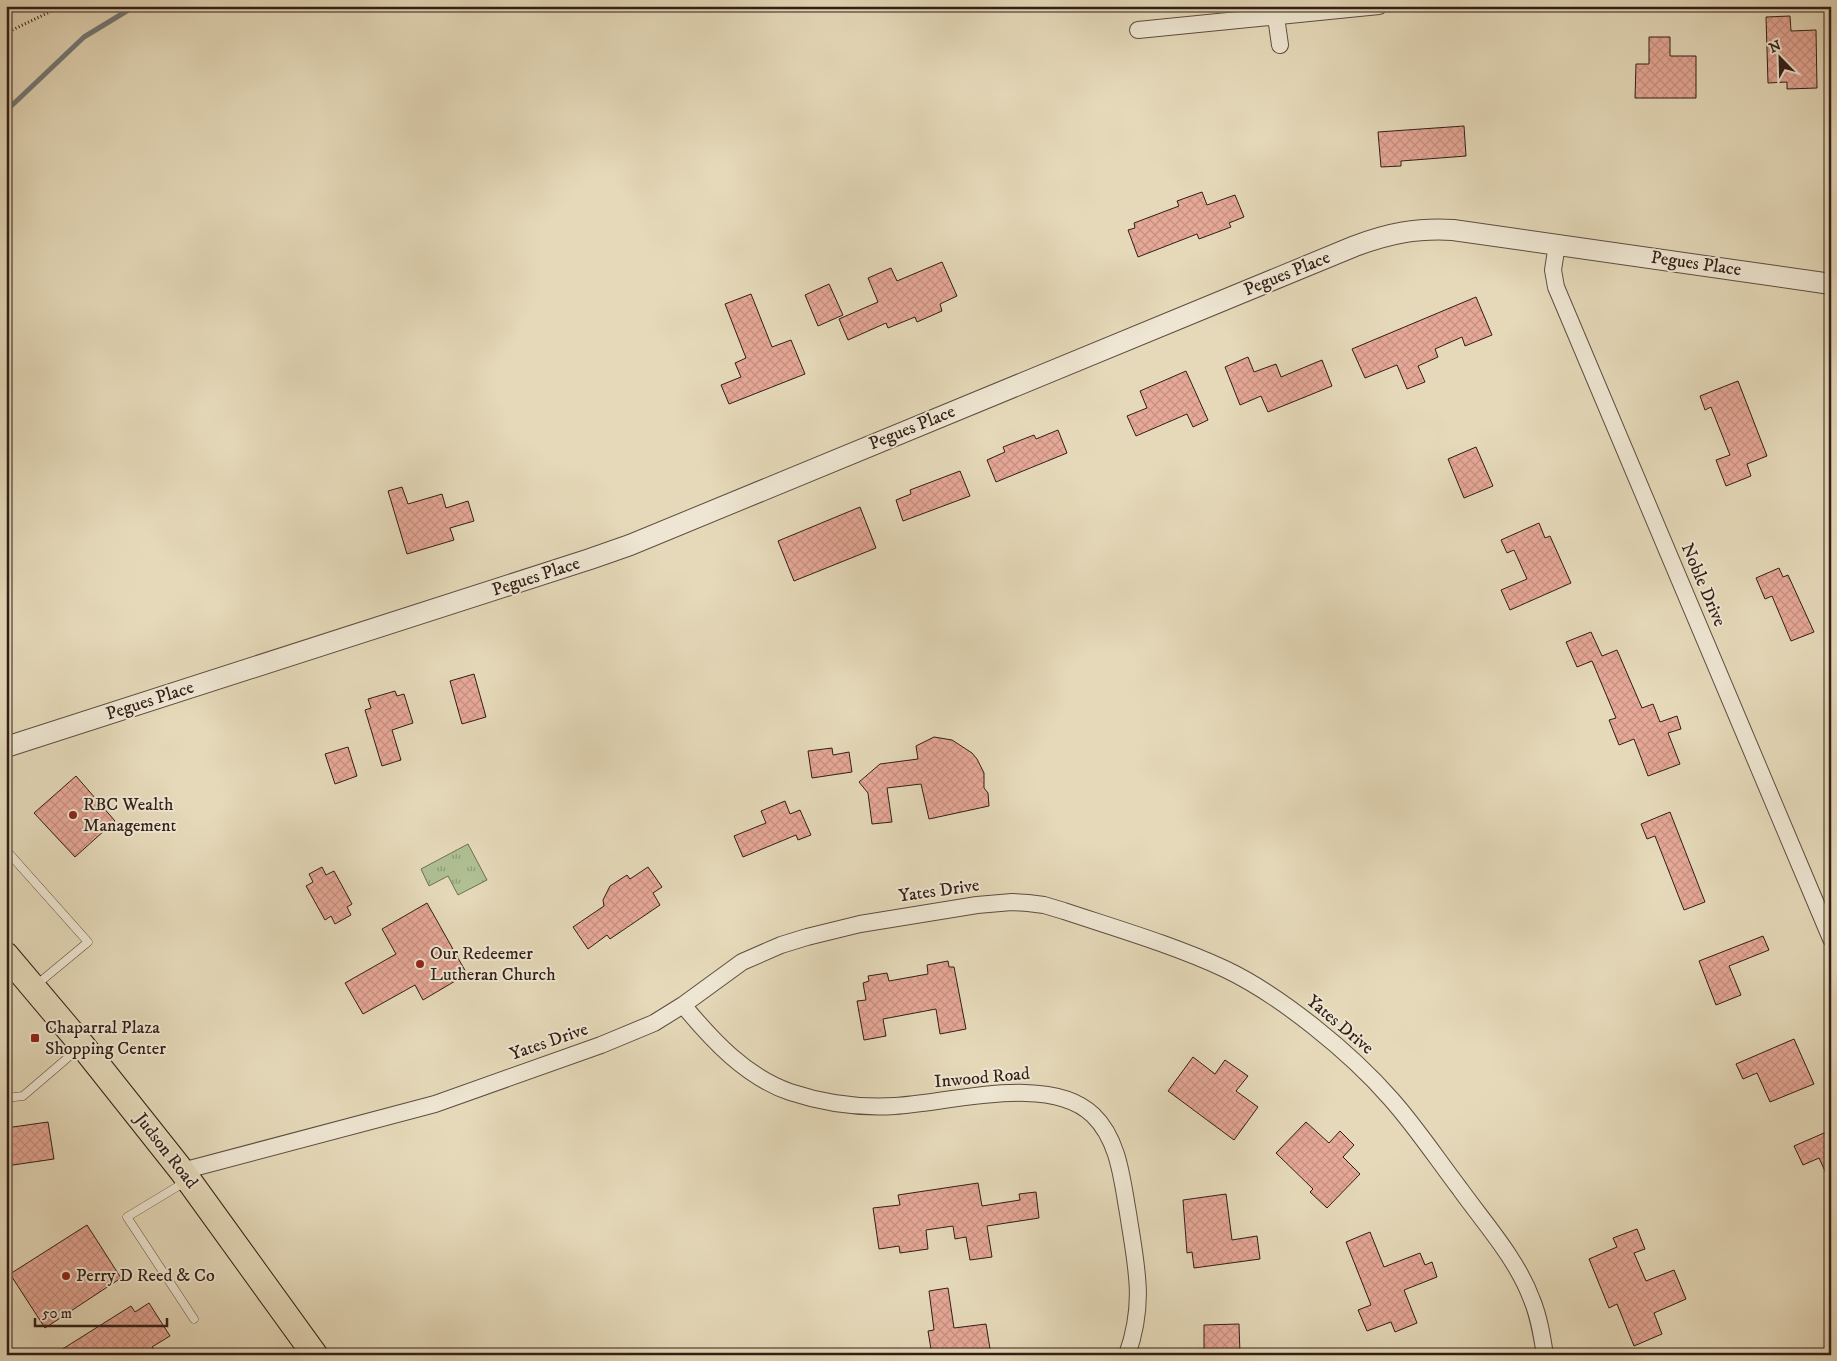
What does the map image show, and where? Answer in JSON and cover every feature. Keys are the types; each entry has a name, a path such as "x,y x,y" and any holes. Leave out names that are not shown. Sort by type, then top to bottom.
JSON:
{"main road":[{"name":"Judson Road","path":"6,955 82,1045 185,1175 315,1355"}],"street":[{"path":"1138,30 1379,6"},
{"path":"1276,17 1280,45"},
{"name":"Pegues Place","path":"6,747 614,550 1378,238 1408,230 1446,229 1831,284"},
{"name":"Noble Drive","path":"1557,244 1553,270 1556,287 1831,939"},
{"name":"Yates Drive","path":"185,1175 435,1104 630,1034 654,1023 683,1005 742,962 781,945 860,924 977,905 1012,902 1044,905 1186,952 1227,970 1263,991 1308,1023 1340,1049 1391,1099 1516,1266 1532,1300 1545,1355"},
{"name":"Inwood Road","path":"683,1005 709,1036 742,1064 789,1092 815,1099 846,1104 894,1106 1004,1094 1044,1093 1061,1097 1079,1105 1093,1115 1109,1139 1119,1165 1136,1267 1139,1302 1138,1318 1128,1355"}],"lane":[{"path":"6,850 88,942 34,987"},
{"path":"6,1098 23,1096 82,1045"},
{"path":"185,1175 128,1217 194,1319"}],"path":[{"path":"6,33 62,6"}],"green space":[{"path":"468,844 487,880 458,895 448,876 429,886 421,869"}],"building":[{"path":"1790,16 1791,31 1816,30 1817,88 1787,89 1787,82 1768,83 1766,17"},
{"path":"1649,37 1670,37 1670,56 1696,56 1696,98 1635,98 1636,64 1649,64"},
{"path":"1464,126 1466,156 1401,161 1401,166 1381,167 1378,132"},
{"path":"1202,192 1207,205 1235,195 1244,217 1229,223 1231,227 1199,239 1197,234 1138,257 1128,230 1135,228 1134,223 1179,206 1177,201"},
{"path":"942,262 957,296 940,304 942,311 917,322 915,317 888,328 886,323 848,340 839,319 878,302 868,278 891,268 897,281"},
{"path":"829,284 843,315 818,326 805,295"},
{"path":"751,294 772,347 791,340 805,374 729,404 721,385 741,377 735,363 746,358 725,304"},
{"path":"1476,297 1492,335 1465,346 1462,337 1435,349 1438,357 1418,366 1425,382 1407,389 1397,365 1365,378 1352,349"},
{"path":"1248,357 1254,372 1276,364 1281,377 1322,360 1332,386 1268,412 1261,396 1240,405 1225,367"},
{"path":"1186,371 1208,420 1193,427 1187,414 1136,436 1127,416 1147,408 1140,391"},
{"path":"1738,381 1767,456 1747,464 1751,476 1726,486 1716,460 1730,455 1711,407 1705,410 1700,396"},
{"path":"1058,430 1067,453 996,482 987,460 1005,452 1003,447 1034,435 1036,439"},
{"path":"1476,447 1493,486 1464,498 1448,459"},
{"path":"960,471 970,496 903,521 896,500 911,494 910,490"},
{"path":"402,487 408,504 442,494 446,508 468,501 474,521 450,528 454,540 407,554 388,491"},
{"path":"860,507 876,548 794,581 778,541"},
{"path":"1539,523 1545,538 1550,536 1571,583 1510,610 1501,590 1527,579 1514,550 1507,553 1501,540"},
{"path":"1779,568 1783,577 1788,575 1814,632 1791,641 1772,596 1765,599 1756,578"},
{"path":"1591,632 1602,656 1617,650 1642,708 1653,704 1660,722 1677,716 1681,729 1668,733 1680,764 1648,776 1634,739 1619,745 1609,720 1616,718 1592,661 1577,667 1566,642"},
{"path":"474,674 486,717 462,724 450,681"},
{"path":"395,691 397,696 404,694 413,723 392,730 401,760 382,766 365,710 371,708 368,699"},
{"path":"934,737 952,740 972,753 977,759 984,773 984,788 988,793 989,806 929,819 921,784 887,788 892,822 872,824 868,793 859,782 880,764 918,759 916,746"},
{"path":"348,747 357,776 335,784 325,754"},
{"path":"832,748 833,755 849,752 852,772 812,778 808,751"},
{"name":"RBC Wealth Management","path":"76,776 115,821 75,857 34,813"},
{"path":"785,801 790,814 800,810 811,835 798,840 796,835 743,857 734,836 766,823 761,811"},
{"path":"1670,812 1705,902 1684,910 1655,836 1647,839 1641,824"},
{"path":"322,867 326,875 334,871 352,904 347,907 351,915 335,924 331,916 325,920 306,886 313,882 309,874"},
{"path":"648,867 662,887 653,893 660,905 610,939 607,935 588,949 573,927 604,906 603,900 610,886 627,875 630,879"},
{"name":"Our Redeemer Lutheran Church","path":"427,903 467,974 423,1000 415,985 363,1014 345,983 396,954 382,929"},
{"path":"1763,936 1769,950 1729,966 1741,995 1716,1005 1699,961"},
{"path":"948,961 949,967 954,967 966,1029 940,1034 936,1009 883,1019 886,1036 864,1040 857,1001 866,1000 863,983 869,981 868,976 887,973 889,981 928,974 927,965"},
{"path":"1794,1039 1814,1084 1770,1102 1757,1073 1743,1079 1736,1064"},
{"path":"1193,1057 1215,1074 1225,1060 1248,1076 1236,1091 1258,1107 1234,1140 1168,1091"},
{"path":"48,1122 54,1159 6,1166 6,1128"},
{"path":"1306,1122 1329,1143 1340,1131 1354,1145 1343,1157 1360,1174 1327,1208 1310,1192 1313,1189 1276,1153"},
{"path":"1831,1130 1831,1184 1819,1158 1803,1165 1794,1146"},
{"path":"978,1183 982,1206 1020,1200 1019,1194 1036,1192 1039,1218 987,1226 992,1257 970,1260 966,1237 955,1239 953,1226 926,1230 928,1249 900,1253 899,1246 879,1249 873,1208 900,1205 898,1195"},
{"path":"1226,1194 1232,1240 1257,1236 1260,1259 1194,1268 1192,1252 1187,1253 1183,1200"},
{"name":"Perry D Reed & Co","path":"87,1225 121,1278 45,1328 10,1274"},
{"path":"1637,1229 1645,1249 1634,1253 1646,1281 1674,1270 1686,1299 1654,1313 1662,1334 1634,1346 1617,1304 1609,1308 1589,1259 1617,1247 1613,1238"},
{"path":"1370,1232 1384,1267 1420,1253 1425,1265 1432,1262 1437,1277 1404,1290 1417,1323 1395,1332 1391,1322 1367,1331 1358,1310 1371,1305 1346,1242"},
{"path":"948,1288 954,1328 986,1324 991,1355 932,1355 928,1331 934,1330 929,1291"},
{"path":"149,1303 170,1336 152,1347 158,1355 53,1355 131,1306 135,1312"},
{"path":"1239,1324 1240,1355 1204,1355 1204,1325"}],"waterway":[{"path":"6,111 84,37 135,6"}],"place":[{"name":"RBC Wealth Management","path":"73,815"},
{"name":"Our Redeemer Lutheran Church","path":"420,964"},
{"name":"Chaparral Plaza Shopping Center","path":"35,1038"},
{"name":"Perry D Reed & Co","path":"66,1276"}]}
